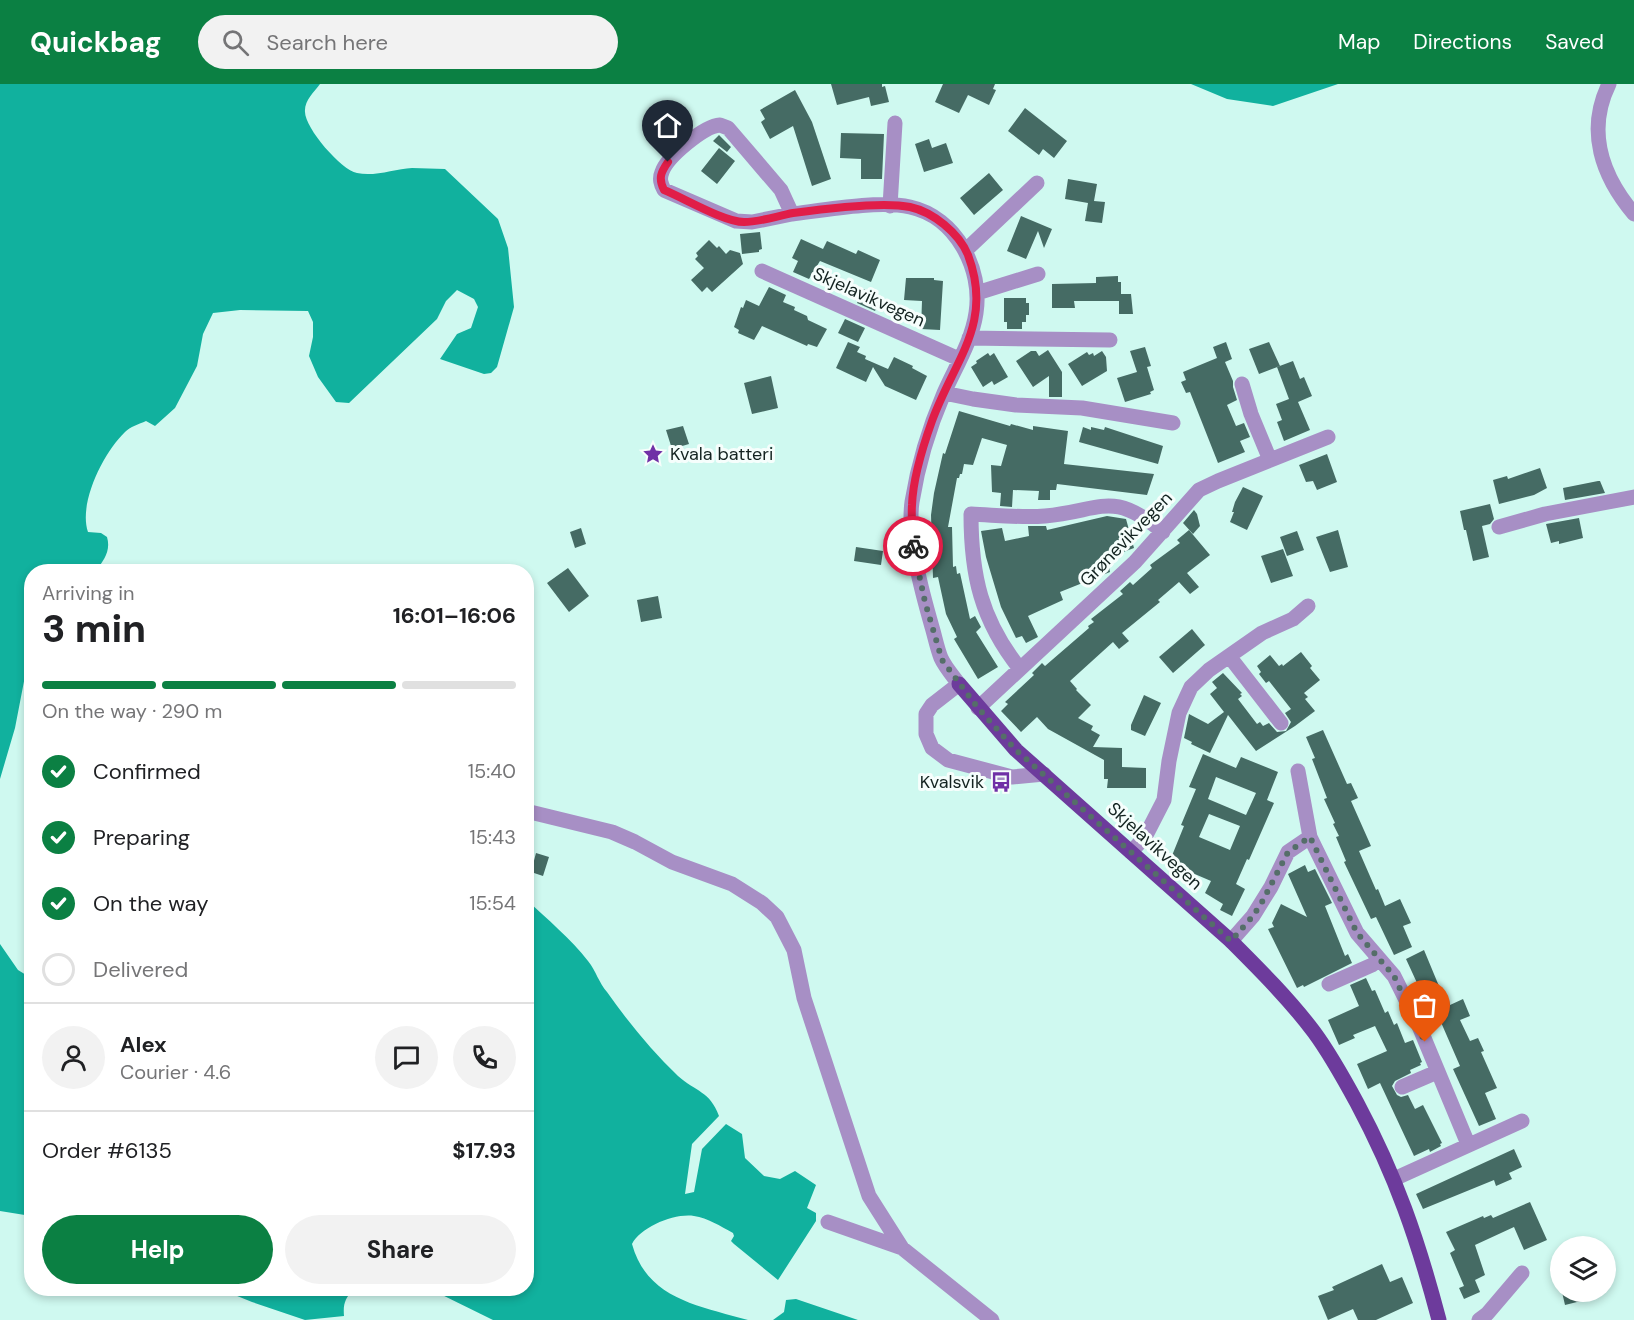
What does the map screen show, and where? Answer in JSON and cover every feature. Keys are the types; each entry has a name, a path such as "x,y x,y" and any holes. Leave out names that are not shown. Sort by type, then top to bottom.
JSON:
{"main road":[{"name":"Skjelavikvegen","path":"959,684 1016,750 1231,941 1288,1000 1330,1055 1377,1140 1394,1179 1422,1256 1439,1320"}],"street":[{"path":"1609,84 1601,106 1598,126 1599,146 1611,182 1634,214"},
{"path":"891,206 895,123"},
{"name":"Skjelavikvegen","path":"792,214 781,190 728,128 716,125 702,132 663,170 660,180 664,190 736,221 752,222 792,214 863,206 910,207 928,214 945,226 966,250 974,272 977,293 976,314 969,338 932,421 912,504 914,550 925,602 942,660 959,684"},
{"path":"966,250 1037,183"},
{"name":"Skjelavikvegen","path":"762,271 959,359"},
{"path":"977,293 1038,274"},
{"path":"969,338 1110,340"},
{"path":"1242,384 1270,460"},
{"path":"944,393 995,402 1082,408 1173,423"},
{"name":"Grønevikvegen","path":"978,708 1135,562 1199,490 1328,438"},
{"path":"1499,527 1545,514 1634,497"},
{"path":"1020,669 998,638 980,593 972,555 971,514 1046,516 1095,506 1113,505 1130,509 1149,520 1163,532"},
{"path":"1131,852 1145,837 1164,800 1179,713 1191,687 1209,670 1262,633 1293,620 1308,606"},
{"path":"1229,656 1281,723"},
{"path":"959,684 932,705 926,714 926,734 932,748 948,760 1012,777 1044,774"},
{"path":"1298,771 1310,837 1357,933 1394,976 1419,1026 1468,1144"},
{"path":"534,813 612,832 672,862 732,884 762,903 777,917 794,950 804,998 869,1196 902,1248 992,1320"},
{"path":"1231,941 1259,907 1288,852 1310,837"},
{"path":"1329,984 1379,960"},
{"path":"1402,1087 1437,1072"},
{"path":"1394,1179 1522,1121"},
{"path":"828,1222 902,1248"},
{"path":"1479,1320 1487,1314 1522,1273"}],"shaded area":[{"path":"0,84 320,84 306,104 305,112 317,138 342,164 350,170 364,174 412,168 445,169 498,219 508,248 514,307 497,367 491,373 484,374 440,359 457,334 471,328 478,307 474,299 457,290 446,301 437,319 349,403 336,402 318,377 309,356 313,322 308,311 240,310 213,313 203,334 197,366 175,408 155,426 146,421 125,432 101,465 90,493 86,520 88,532 101,533 107,537 107,551 101,564 24,564 24,681 15,728 0,779"},
{"path":"1191,84 1338,84 1273,106 1227,99"},
{"path":"534,906 559,929 591,965 615,1003 659,1057 678,1076 707,1097 715,1108 719,1116 692,1144 685,1194 694,1192 702,1149 726,1124 742,1134 745,1158 764,1176 780,1179 795,1171 816,1185 807,1208 816,1213 816,1221 778,1280 731,1241 733,1233 699,1217 677,1217 659,1222 636,1238 632,1244 639,1262 662,1289 694,1304 748,1320 493,1320 444,1296 534,1296"},
{"path":"0,944 18,970 24,974 24,1215 0,1211"},
{"path":"237,1296 348,1296 344,1316 305,1320"},
{"path":"796,1299 858,1320 773,1320 784,1312 786,1300"}],"building":[{"path":"831,84 882,84 882,87 885,86 889,102 871,106 869,97 837,105"},
{"path":"943,84 995,84 993,89 996,90 989,105 968,95 959,113 935,102"},
{"path":"795,90 812,122 831,179 812,186 793,126 770,139 761,122 765,119 760,110"},
{"path":"1025,108 1067,141 1054,158 1043,149 1039,155 1008,131"},
{"path":"841,133 884,134 882,179 861,179 861,159 840,158"},
{"path":"719,135 731,147 727,152 713,141"},
{"path":"929,139 932,148 946,143 953,163 924,172 915,144"},
{"path":"719,148 735,161 717,184 701,171"},
{"path":"989,173 1003,190 974,215 960,198"},
{"path":"1068,179 1097,184 1094,201 1105,202 1102,223 1085,221 1088,203 1065,199"},
{"path":"1021,216 1052,229 1044,248 1038,231 1026,259 1007,251"},
{"path":"760,232 762,249 759,252 742,254 740,234"},
{"path":"801,239 823,249 827,241 856,254 858,250 880,260 871,282 820,261 809,279 793,272 798,261 792,258"},
{"path":"709,240 726,254 730,250 740,253 743,264 712,292 707,287 702,292 691,280 704,268 695,259 698,256 696,253"},
{"path":"1118,276 1118,282 1121,282 1121,294 1131,294 1133,314 1119,314 1119,301 1074,301 1075,308 1052,308 1052,284 1096,283 1096,277"},
{"path":"906,278 934,278 934,280 943,281 940,330 921,329 922,301 904,300"},
{"path":"769,287 786,295 783,302 795,307 794,310 827,329 817,347 808,344 807,346 762,326 754,340 738,333 739,330 734,327 741,307 743,308 746,300 759,306"},
{"path":"864,289 881,298 875,311 857,303"},
{"path":"1004,298 1026,298 1026,303 1029,303 1029,315 1026,315 1026,322 1022,322 1022,329 1007,329 1007,322 1004,322"},
{"path":"845,319 865,328 858,342 838,333"},
{"path":"848,342 860,347 857,352 866,356 865,359 888,369 894,357 927,376 916,400 885,386 873,367 866,382 836,368"},
{"path":"1226,342 1232,359 1225,362 1233,381 1237,400 1227,405 1236,426 1244,423 1250,437 1240,441 1245,452 1218,463 1190,392 1186,393 1181,382 1186,380 1183,372 1217,358 1213,347"},
{"path":"1269,342 1280,366 1259,374 1249,349"},
{"path":"1145,347 1151,366 1147,367 1154,390 1150,392 1151,394 1125,402 1117,378 1137,372 1130,351"},
{"path":"1048,350 1062,372 1062,397 1049,397 1049,376 1033,387 1016,361 1031,351 1036,351 1039,356"},
{"path":"1102,351 1106,357 1107,371 1082,386 1068,364 1087,352 1089,355 1093,353 1094,356"},
{"path":"988,353 990,356 994,353 1008,377 994,385 992,381 983,387 971,367"},
{"path":"1293,361 1300,379 1304,377 1312,396 1298,402 1310,430 1284,441 1277,422 1282,420 1276,404 1289,399 1277,367"},
{"path":"771,376 778,408 752,414 744,383"},
{"path":"959,411 1010,426 1011,424 1033,430 1033,426 1068,431 1064,464 1154,474 1147,495 1057,484 1056,490 1050,490 1050,500 1038,500 1039,491 1013,490 1012,507 1000,506 1001,493 992,492 991,465 1001,466 1007,445 982,438 973,465 964,464 962,474 957,478 948,527 952,527 953,567 956,566 957,574 960,573 970,619 975,616 981,627 976,632 998,667 978,679 954,639 957,637 946,614 938,577 933,578 931,515 934,493 943,453 945,454"},
{"path":"683,426 689,444 672,449 666,430"},
{"path":"1083,427 1091,430 1091,427 1104,430 1105,427 1163,446 1158,464 1079,442"},
{"path":"1327,454 1337,482 1317,490 1313,481 1306,482 1299,465"},
{"path":"1540,468 1547,488 1534,495 1499,504 1493,480 1507,476 1508,479"},
{"path":"1600,481 1605,493 1565,500 1563,488"},
{"path":"1243,487 1263,496 1247,530 1230,522 1235,502"},
{"path":"1490,504 1494,519 1490,524 1482,526 1489,557 1473,561 1460,511"},
{"path":"1194,510 1200,526 1193,534 1183,523"},
{"path":"1107,516 1126,519 1134,548 1107,558 1110,572 1060,592 1063,600 1028,616 1038,637 1026,643 1022,636 1016,638 1001,607 981,531 1002,528 1005,541 1029,536 1028,526 1046,526 1047,530"},
{"path":"1579,518 1583,538 1559,544 1559,541 1551,543 1546,524"},
{"path":"581,528 586,544 575,548 570,532"},
{"path":"1189,530 1210,555 1187,573 1199,587 1190,594 1179,582 1158,600 1160,602 1122,633 1129,641 1119,649 1113,642 1070,681 1091,705 1078,718 1093,726 1091,730 1100,735 1093,747 1122,748 1122,767 1146,768 1146,788 1107,788 1108,779 1104,779 1104,760 1048,729 1037,717 1021,732 1001,711 1008,704 1005,702 1034,675 1032,673 1042,663 1045,666 1089,628 1088,626 1094,622 1091,619 1123,594 1120,591 1130,582 1133,585 1152,568 1150,565 1180,543 1177,540"},
{"path":"1338,530 1348,567 1330,572 1316,537"},
{"path":"1297,531 1304,550 1287,556 1280,537"},
{"path":"856,547 883,551 881,565 854,561"},
{"path":"1283,549 1293,576 1271,583 1261,556"},
{"path":"568,568 589,596 569,612 547,583"},
{"path":"658,596 662,618 641,622 637,600"},
{"path":"1192,629 1205,645 1173,673 1159,657"},
{"path":"1301,652 1320,680 1304,693 1308,697 1305,699 1315,711 1295,726 1256,751 1228,715 1210,753 1184,738 1189,714 1208,724 1224,712 1210,694 1217,688 1212,682 1223,673 1242,693 1238,699 1257,724 1260,722 1263,726 1269,723 1277,732 1286,731 1291,722 1285,713 1291,709 1269,681 1266,683 1259,674 1261,672 1257,666 1270,655 1279,666 1282,664 1283,666"},
{"path":"1144,695 1161,703 1145,736 1131,730"},
{"path":"1323,730 1347,784 1351,783 1358,798 1351,801 1371,846 1359,851 1376,890 1378,889 1385,906 1400,899 1411,923 1403,926 1412,947 1394,955 1376,917 1371,919 1344,862 1346,861 1336,837 1339,836 1333,824 1335,823 1324,799 1327,798 1306,737"},
{"path":"1203,754 1236,768 1241,757 1278,772 1267,800 1274,803 1236,884 1245,889 1232,916 1220,910 1223,904 1205,893 1211,881 1169,863 1196,789 1189,787","holes":["1216,777 1256,793 1246,815 1208,799","1209,814 1240,826 1230,850 1199,837"]},
{"path":"536,853 549,857 543,876 534,873"},
{"path":"1305,865 1308,872 1315,869 1332,903 1325,906 1345,956 1348,954 1352,963 1304,987 1303,985 1297,988 1268,929 1274,927 1272,923 1281,904 1307,917 1288,874"},
{"path":"1424,950 1446,1003 1449,1001 1450,1005 1463,999 1470,1016 1460,1020 1470,1041 1478,1038 1484,1051 1481,1052 1497,1088 1485,1093 1496,1119 1479,1126 1453,1069 1460,1066 1440,1020 1435,1022 1406,959"},
{"path":"1366,978 1372,991 1375,990 1385,1013 1388,1011 1394,1025 1397,1023 1405,1043 1413,1040 1422,1062 1421,1065 1410,1070 1411,1073 1395,1081 1392,1086 1397,1095 1401,1097 1408,1095 1415,1109 1423,1105 1442,1143 1430,1152 1429,1149 1414,1156 1380,1083 1368,1089 1357,1064 1387,1051 1375,1026 1353,1035 1355,1038 1339,1045 1328,1020 1359,1006 1350,985"},
{"path":"1514,1149 1522,1167 1509,1173 1512,1179 1496,1186 1494,1180 1423,1209 1416,1194"},
{"path":"1530,1202 1547,1240 1524,1250 1514,1227 1475,1245 1485,1275 1475,1280 1480,1292 1464,1299 1459,1288 1464,1286 1450,1253 1455,1250 1446,1232 1483,1216 1484,1218 1491,1215 1493,1218"},
{"path":"1382,1264 1390,1282 1402,1277 1413,1303 1376,1320 1358,1320 1353,1309 1328,1320 1318,1296"}],"way so far":[{"path":"913,546 925,602 942,660 978,708 1016,750 1231,941 1262,902 1288,852 1310,837 1357,933 1394,976 1425,1042"}],"place":[{"name":"Kvala batteri","path":"653,454"},
{"name":"Kvalsvik","path":"1001,782"}],"route":[{"path":"668,162 661,173 660,180 664,190 736,221 752,222 792,214 863,206 910,207 928,214 945,226 966,250 974,272 977,293 976,314 969,338 932,421 922,456 912,504 913,546"}]}
